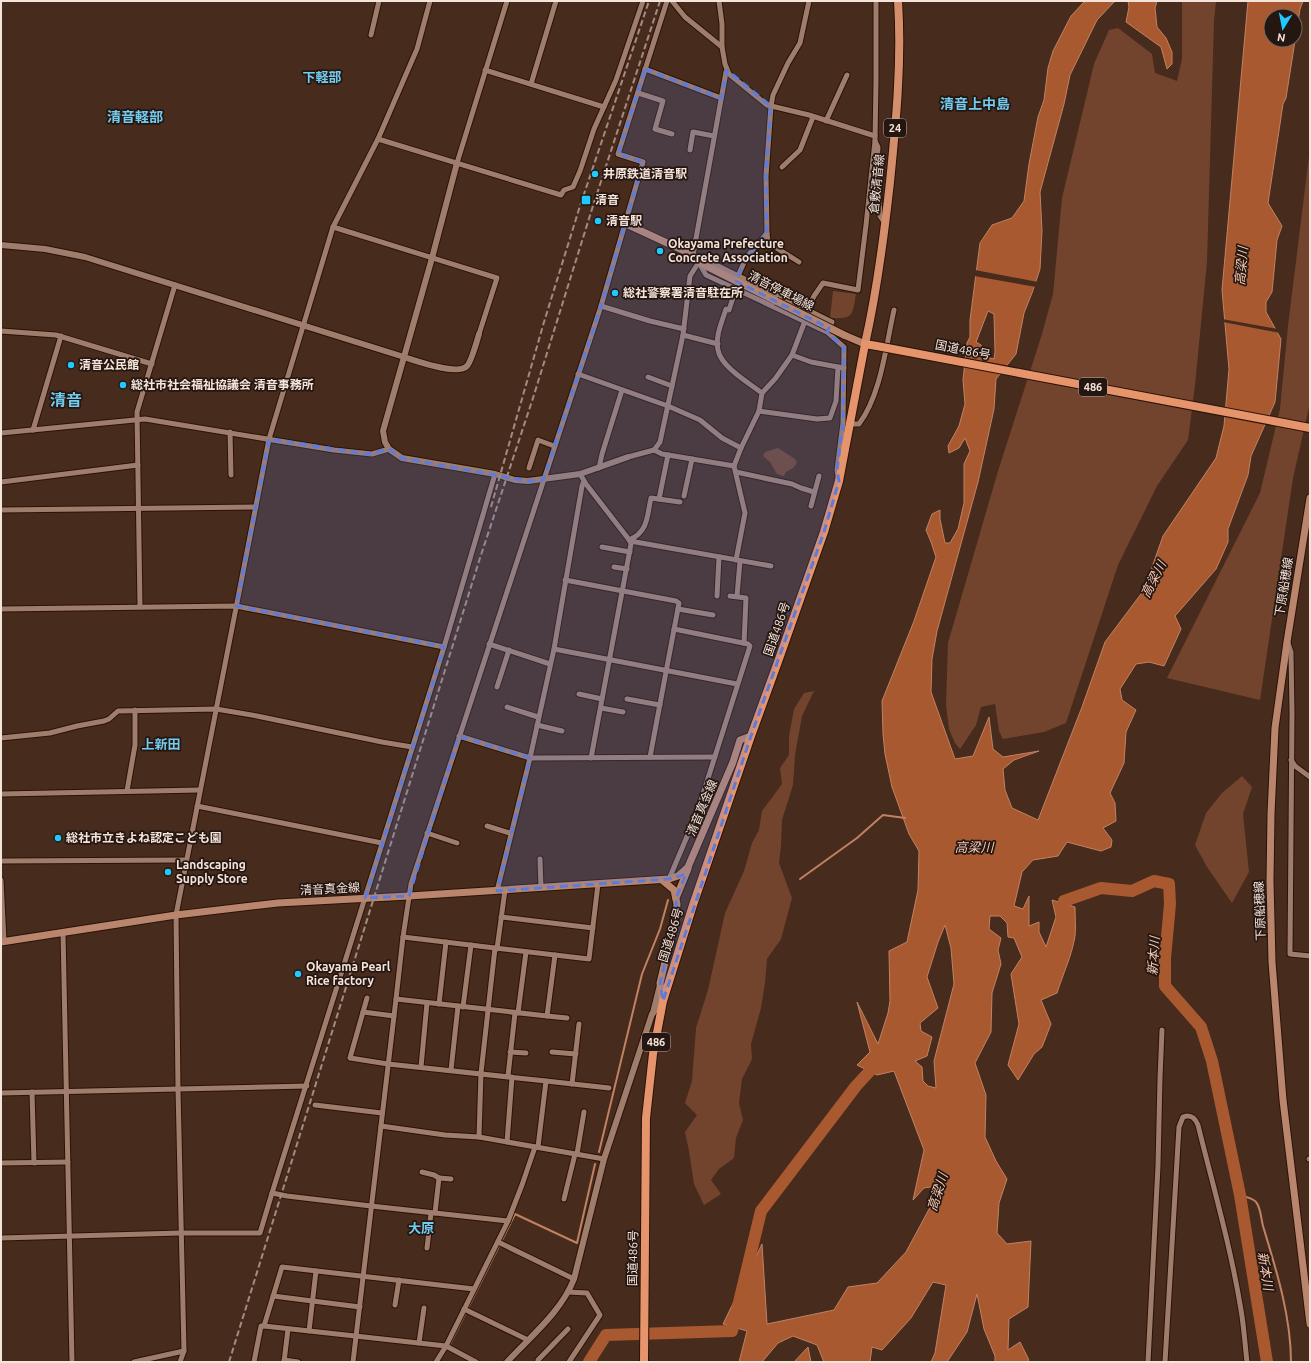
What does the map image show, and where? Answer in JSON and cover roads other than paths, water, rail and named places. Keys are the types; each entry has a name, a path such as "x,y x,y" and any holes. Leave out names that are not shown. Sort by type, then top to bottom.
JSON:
{"highway":[{"name":"国道486号","path":"644,1362 646,1118 653,1054 663,1001 693,905 751,736 780,659 824,532 839,481 865,344 1310,428"}],"main road":[{"name":"倉敷清音線","path":"865,344 885,223 898,98 898,1"},
{"name":"清音停車場線","path":"624,223 693,255 699,262 776,302 865,344"},
{"name":"下原船穂線","path":"1310,498 1304,528 1275,728 1270,881 1272,962 1283,1100 1310,1324"},
{"name":"清音真金線","path":"3,942 176,915 278,903 665,880 678,876 688,867 733,762 740,740 751,736"},
{"path":"676,898 688,867"},
{"path":"663,1001 660,983 676,916 676,898 674,890 665,880"}],"street":[{"path":"371,35 379,1"},
{"path":"180,1362 184,1351 176,915 186,860 269,439 333,227 378,139 417,49 430,1"},
{"path":"507,1 457,163 383,431 385,442 389,449 402,458 495,474 515,480 528,481 580,474 628,457 654,450 660,442 683,335 690,276 699,262"},
{"path":"531,84 556,1"},
{"path":"378,139 561,195 564,190 571,188 574,185 580,171 594,129 618,75 643,1"},
{"path":"353,1362 402,937 411,884 601,306 643,162 618,154 667,1"},
{"path":"672,1 685,16 722,47"},
{"path":"719,1 722,24 722,47 729,74 771,106 813,117 875,138"},
{"path":"799,262 770,244 768,241 766,176 773,95 788,63 800,43 809,1"},
{"path":"808,310 823,283 858,290 875,138 876,1"},
{"path":"645,69 721,98"},
{"path":"485,70 604,107"},
{"path":"693,255 721,98 726,72 728,70"},
{"path":"826,121 847,75"},
{"path":"638,93 663,102 655,129 672,134"},
{"path":"782,166 800,150 813,117"},
{"path":"690,150 694,132 714,136"},
{"path":"875,138 878,147 877,163 880,216 885,223"},
{"path":"1,245 45,249 85,257 404,357 451,370 461,370 468,366 497,278 333,227"},
{"path":"738,276 746,258 768,233"},
{"path":"699,262 710,262 832,322 827,332"},
{"path":"699,262 706,275 827,332 844,347 836,401 830,418 817,419 759,411"},
{"path":"140,607 137,412 175,285"},
{"path":"736,288 729,310 726,309 719,331 719,354 736,374 762,393"},
{"path":"601,306 650,321 684,329"},
{"path":"850,424 859,424 865,416 878,383 894,310"},
{"path":"737,596 738,560 745,513 734,466 759,411 762,393 775,379 792,355 805,322"},
{"path":"1,331 61,336 152,364"},
{"path":"683,335 718,344"},
{"path":"33,430 61,336"},
{"path":"792,355 811,362 841,367"},
{"path":"839,481 836,470 843,423 841,367"},
{"path":"578,374 668,406 700,420 722,438 741,448"},
{"path":"648,377 672,386"},
{"path":"599,468 622,390"},
{"path":"1,433 145,419 334,450 375,454 389,449"},
{"path":"230,432 231,475"},
{"path":"529,468 538,440 554,446"},
{"path":"654,450 662,454 734,466"},
{"path":"659,499 668,455"},
{"path":"684,496 692,459"},
{"path":"1,482 138,465"},
{"path":"736,472 792,484 814,492"},
{"path":"1,1238 181,1233 260,1233 444,647 495,474"},
{"path":"580,474 630,540 631,544 591,758"},
{"path":"811,506 819,476"},
{"path":"479,1137 481,1074 487,1010 501,917 501,890 510,833 530,758 554,649 565,580 584,481"},
{"path":"630,540 645,527 652,497 680,502"},
{"path":"1,510 256,507"},
{"path":"1304,528 1310,522"},
{"path":"630,540 771,566"},
{"path":"602,547 630,552"},
{"path":"717,596 719,557"},
{"path":"614,567 627,569"},
{"path":"565,580 676,601 679,603 650,757"},
{"path":"730,596 746,598 744,643"},
{"path":"1,609 236,606 444,647"},
{"path":"678,609 713,615"},
{"path":"665,880 697,813 750,646 744,643 674,629"},
{"path":"1287,642 1291,652 1292,713 1290,954 1310,956"},
{"path":"489,644 550,664"},
{"path":"554,649 737,684"},
{"path":"497,687 508,650"},
{"path":"579,694 602,699"},
{"path":"627,699 660,705"},
{"path":"507,707 538,717"},
{"path":"601,708 623,712"},
{"path":"1,738 58,732 77,726 104,721 109,719 118,711 216,709 412,747"},
{"path":"128,791 135,745 135,710"},
{"path":"537,725 562,731"},
{"path":"459,736 530,758 715,757"},
{"path":"1291,760 1295,766 1310,777"},
{"path":"1,794 200,790"},
{"path":"197,806 382,843"},
{"path":"487,826 510,833"},
{"path":"427,833 457,843"},
{"path":"540,859 541,888"},
{"path":"1,861 186,860"},
{"path":"1,880 3,942"},
{"path":"402,937 589,959 598,884"},
{"path":"501,917 593,928"},
{"path":"63,932 72,1362"},
{"path":"439,1004 446,942"},
{"path":"451,1070 471,946"},
{"path":"507,1142 510,1052 526,952"},
{"path":"547,1016 555,955"},
{"path":"507,1362 553,1313 568,1292 574,1279 604,1159 652,1014 660,983"},
{"path":"366,998 350,1058 388,1064 609,1088"},
{"path":"396,999 567,1018"},
{"path":"652,1014 663,1001"},
{"path":"421,1067 427,1003"},
{"path":"363,1012 394,1016"},
{"path":"572,1084 579,1024"},
{"path":"1148,1362 1158,1166 1162,1030"},
{"path":"510,1052 526,1053"},
{"path":"552,1052 576,1054"},
{"path":"436,1362 447,1347 466,1310 474,1289 499,1243 537,1147 546,1081"},
{"path":"1,1093 306,1086"},
{"path":"32,1092 34,1163"},
{"path":"315,1105 382,1113"},
{"path":"564,1199 576,1154 584,1112"},
{"path":"1165,1362 1179,1127 1183,1117 1187,1115 1196,1119 1208,1162 1229,1251 1239,1302 1247,1362"},
{"path":"381,1126 445,1135 479,1137 604,1159"},
{"path":"1,1163 68,1162"},
{"path":"422,1172 440,1178 451,1179"},
{"path":"427,1248 440,1178"},
{"path":"272,1193 371,1206 508,1221"},
{"path":"499,1243 574,1279"},
{"path":"254,1362 261,1326 264,1326 282,1267 474,1289"},
{"path":"308,1331 316,1271"},
{"path":"395,1305 399,1280"},
{"path":"568,1292 587,1293 600,1315 569,1362"},
{"path":"273,1296 360,1307"},
{"path":"420,1343 424,1308"},
{"path":"466,1310 528,1340"},
{"path":"264,1326 447,1347 474,1361"},
{"path":"288,1329 284,1361 298,1362"},
{"path":"538,1362 538,1360 568,1329"},
{"path":"134,1362 184,1351"}],"water":[{"name":"高梁川","path":"1117,1 1114,2 1097,20 1070,75 1064,104 1040,192 1042,231 1040,269 1024,313 1016,354 996,379 994,409 978,482 937,631 932,659 931,692 955,759 973,756 989,717 993,749 1003,757 1039,751 1014,760 1003,769 1005,790 1012,808 1038,820 1082,707 1105,642 1144,590 1163,536 1216,458 1224,426 1229,369 1222,290 1248,1 1303,1 1300,8 1263,8 1263,48 1294,48 1286,98 1283,104 1268,203 1282,226 1277,240 1272,292 1266,302 1266,312 1281,339 1275,402 1251,456 1248,475 1228,529 1228,542 1216,569 1175,616 1181,629 1164,666 1149,662 1136,664 1120,689 1122,700 1136,710 1126,732 1124,763 1110,793 1115,803 1116,821 1103,828 1112,840 1111,847 1101,851 1067,842 1058,856 1033,860 1022,872 1014,906 1023,909 1029,896 1029,926 1039,922 1039,932 1046,947 1056,917 1052,900 1075,907 1075,936 1072,950 1057,993 1041,1000 1051,1024 1042,1047 1034,1054 1018,1080 1008,1065 1019,1024 1011,974 1022,957 1014,938 1008,937 1007,923 1000,916 990,916 989,929 1001,938 998,950 1001,964 992,993 991,1032 975,1063 986,1095 985,1137 996,1161 1007,1179 999,1203 997,1233 1007,1244 1031,1241 1028,1307 1009,1319 1008,1350 1020,1342 1029,1362 995,1362 995,1356 984,1329 977,1294 967,1332 947,1362 931,1362 935,1353 946,1285 933,1282 911,1318 882,1350 872,1347 870,1362 824,1362 817,1345 793,1336 778,1343 762,1362 739,1362 747,1331 723,1324 762,1244 767,1324 834,1310 848,1287 877,1283 906,1252 942,1185 924,1188 913,1200 924,1150 894,1071 877,1075 857,1065 870,1052 857,1002 878,1044 888,1013 890,1001 889,951 907,942 918,890 919,851 909,834 892,787 885,754 882,701 914,621 936,557 926,530 932,514 940,510 940,519 945,543 950,543 958,529 964,503 964,464 970,451 965,438 959,448 949,453 948,446 959,426 965,404 963,380 967,343 970,337 970,320 980,243 992,225 1012,218 1024,201 1038,117 1044,100 1048,68 1053,51 1071,16 1084,2","holes":["988,311 994,314 994,359 986,357 981,345 976,342","945,925 951,948 954,984 934,1061 936,1088 928,1086 923,1081 922,1067 915,1061 927,1056 932,1037 921,1031 920,1023 938,1008 927,977"]},
{"path":"1128,1 1157,1 1155,8 1157,27 1166,38 1172,52 1172,64 1167,69 1161,47 1126,22 1129,7"},
{"path":"808,1347 811,1362 794,1362"}],"waterway":[{"path":"800,879 857,838 883,815 905,818"},
{"name":"新本川","path":"1062,919 1064,901 1101,888 1132,891 1154,881 1169,884 1170,904 1165,958 1165,986 1201,1027 1212,1061 1240,1195 1267,1362"},
{"path":"599,1152 642,974 660,929 668,900"},
{"path":"589,1362 606,1335 732,1331 761,1211 856,1086 880,1060"},
{"path":"449,1346 515,1214 577,1243 595,1164"},
{"path":"1240,1195 1255,1201 1260,1210 1286,1310 1291,1362"}],"railway":[{"path":"491,507 544,322 580,206 649,1"},
{"path":"229,1362 480,558 533,398 592,209 660,1"}],"place":[{"name":"井原鉄道清音駅","path":"595,174"},
{"name":"清音","path":"586,200"},
{"name":"清音駅","path":"598,221"},
{"name":"Okayama Prefecture Concrete Association","path":"660,251"},
{"name":"総社警察署清音駐在所","path":"615,293"},
{"name":"清音公民館","path":"71,365"},
{"name":"総社市社会福祉協議会 清音事務所","path":"123,385"},
{"name":"総社市立きよね認定こども園","path":"58,838"},
{"name":"Landscaping Supply Store","path":"168,872"},
{"name":"Okayama Pearl Rice factory","path":"298,974"}],"district":[{"name":"下軽部","path":"322,77"},
{"name":"清音上中島","path":"975,104"},
{"name":"清音軽部","path":"135,117"},
{"name":"清音","path":"66,400"},
{"name":"上新田","path":"161,744"},
{"name":"大原","path":"421,1228"}]}
